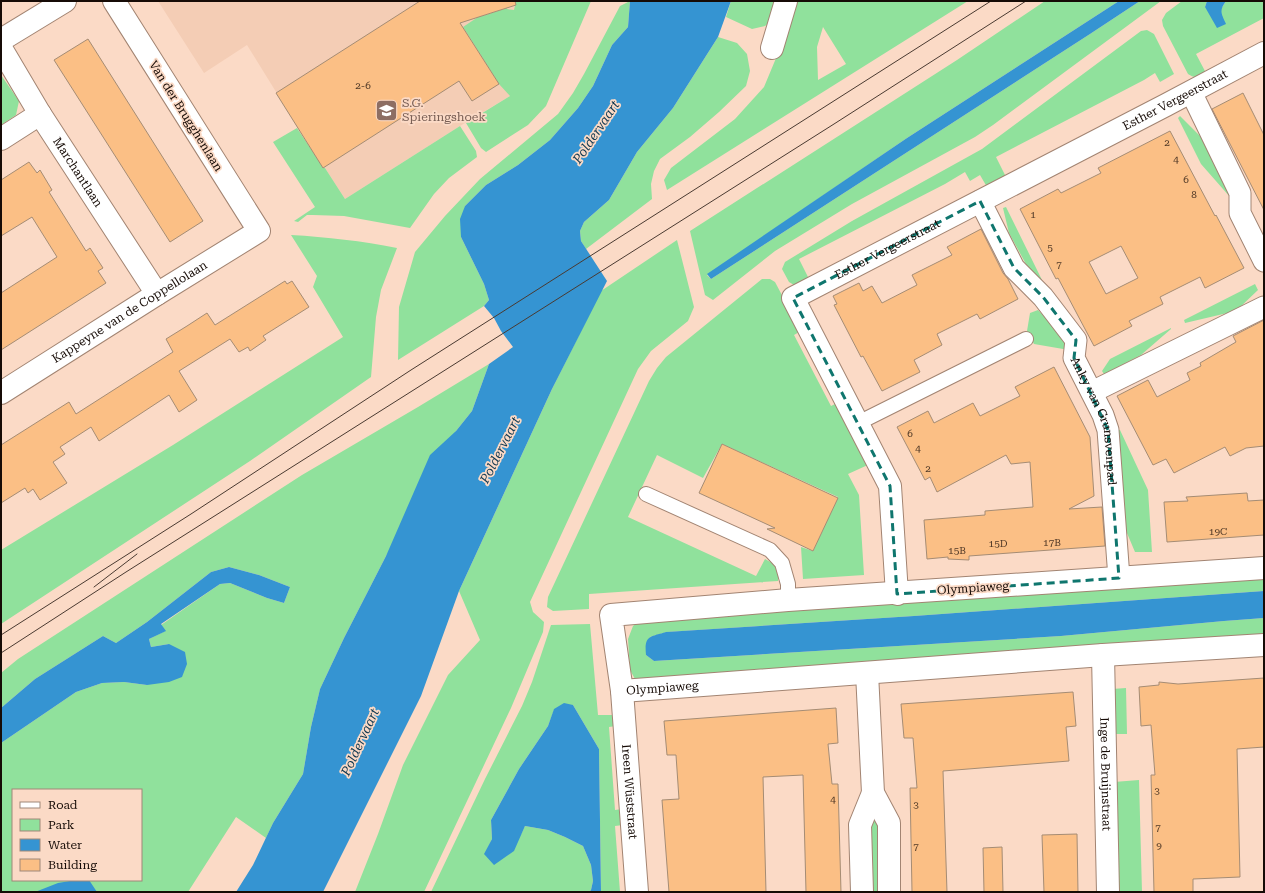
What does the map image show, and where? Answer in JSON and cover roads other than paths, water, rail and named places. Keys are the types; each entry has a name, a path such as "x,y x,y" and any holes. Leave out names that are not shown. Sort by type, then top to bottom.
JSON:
{"street":[{"path":"1,40 65,1"},
{"name":"Van der Brugghenlaan","path":"114,1 259,231"},
{"path":"772,48 786,1"},
{"name":"Marchantlaan","path":"1,48 40,114 157,294"},
{"name":"Esther Vergeerstraat","path":"897,594 890,486 793,298 1166,106 1264,53"},
{"path":"1191,92 1240,193 1240,213 1264,261"},
{"path":"1,139 40,114"},
{"name":"Anky van Grunsvenpad","path":"980,201 1014,268 1043,297 1076,340 1074,358 1103,414 1108,430 1119,578"},
{"name":"Kappeyne van de Coppellolaan","path":"1,393 259,231"},
{"path":"1092,392 1264,307"},
{"name":"Olympiaweg","path":"1264,568 897,594 788,600 611,615 622,691 1264,645"},
{"name":"Inge de Bruijnstraat","path":"1103,656 1108,892"},
{"path":"862,892 860,825 873,793 867,673"},
{"name":"Ireen Wüststraat","path":"622,691 637,892"},
{"path":"873,793 889,823 889,892"}],"lane":[{"path":"858,423 1026,339"},
{"path":"646,494 770,550 782,563 788,584 788,600"}],"water":[{"name":"Poldervaart","path":"630,1 731,1 718,37 673,108 637,152 609,200 584,222 580,231 581,241 607,281 552,389 459,591 421,696 323,892 236,892 253,865 273,823 303,774 311,727 320,689 386,556 430,455 456,431 472,411 489,364 513,347 501,331 494,318 484,306 489,300 484,284 461,237 460,219 465,206 486,185 518,165 550,140 578,108 593,86 612,45 628,27"},
{"path":"1119,1 1140,1 711,279 707,274 907,138"},
{"path":"1207,1 1226,1 1222,7 1222,12 1226,24 1217,28 1205,7"},
{"path":"229,567 259,575 290,587 284,603 267,598 230,583 220,584 161,624 166,631 149,639 151,647 169,644 185,652 187,664 182,677 169,682 147,685 124,682 102,683 76,692 1,743 1,708 35,679 103,636 116,643 147,622 211,572"},
{"path":"1264,591 1264,618 1061,636 654,661 646,655 647,640 652,636 666,632"},
{"path":"564,703 573,705 599,749 601,892 589,892 593,881 591,865 583,846 548,830 525,826 514,851 494,865 484,854 492,839 491,820 519,769 548,726 554,709"},
{"path":"70,881 90,881 97,892 35,892 58,883"}],"tram line":[{"path":"1,635 191,514 411,370 991,1"},
{"path":"1,653 126,572 1026,1"},
{"path":"94,587 137,554"}],"place":[{"name":"S.G. Spieringshoek","path":"387,110"}]}
